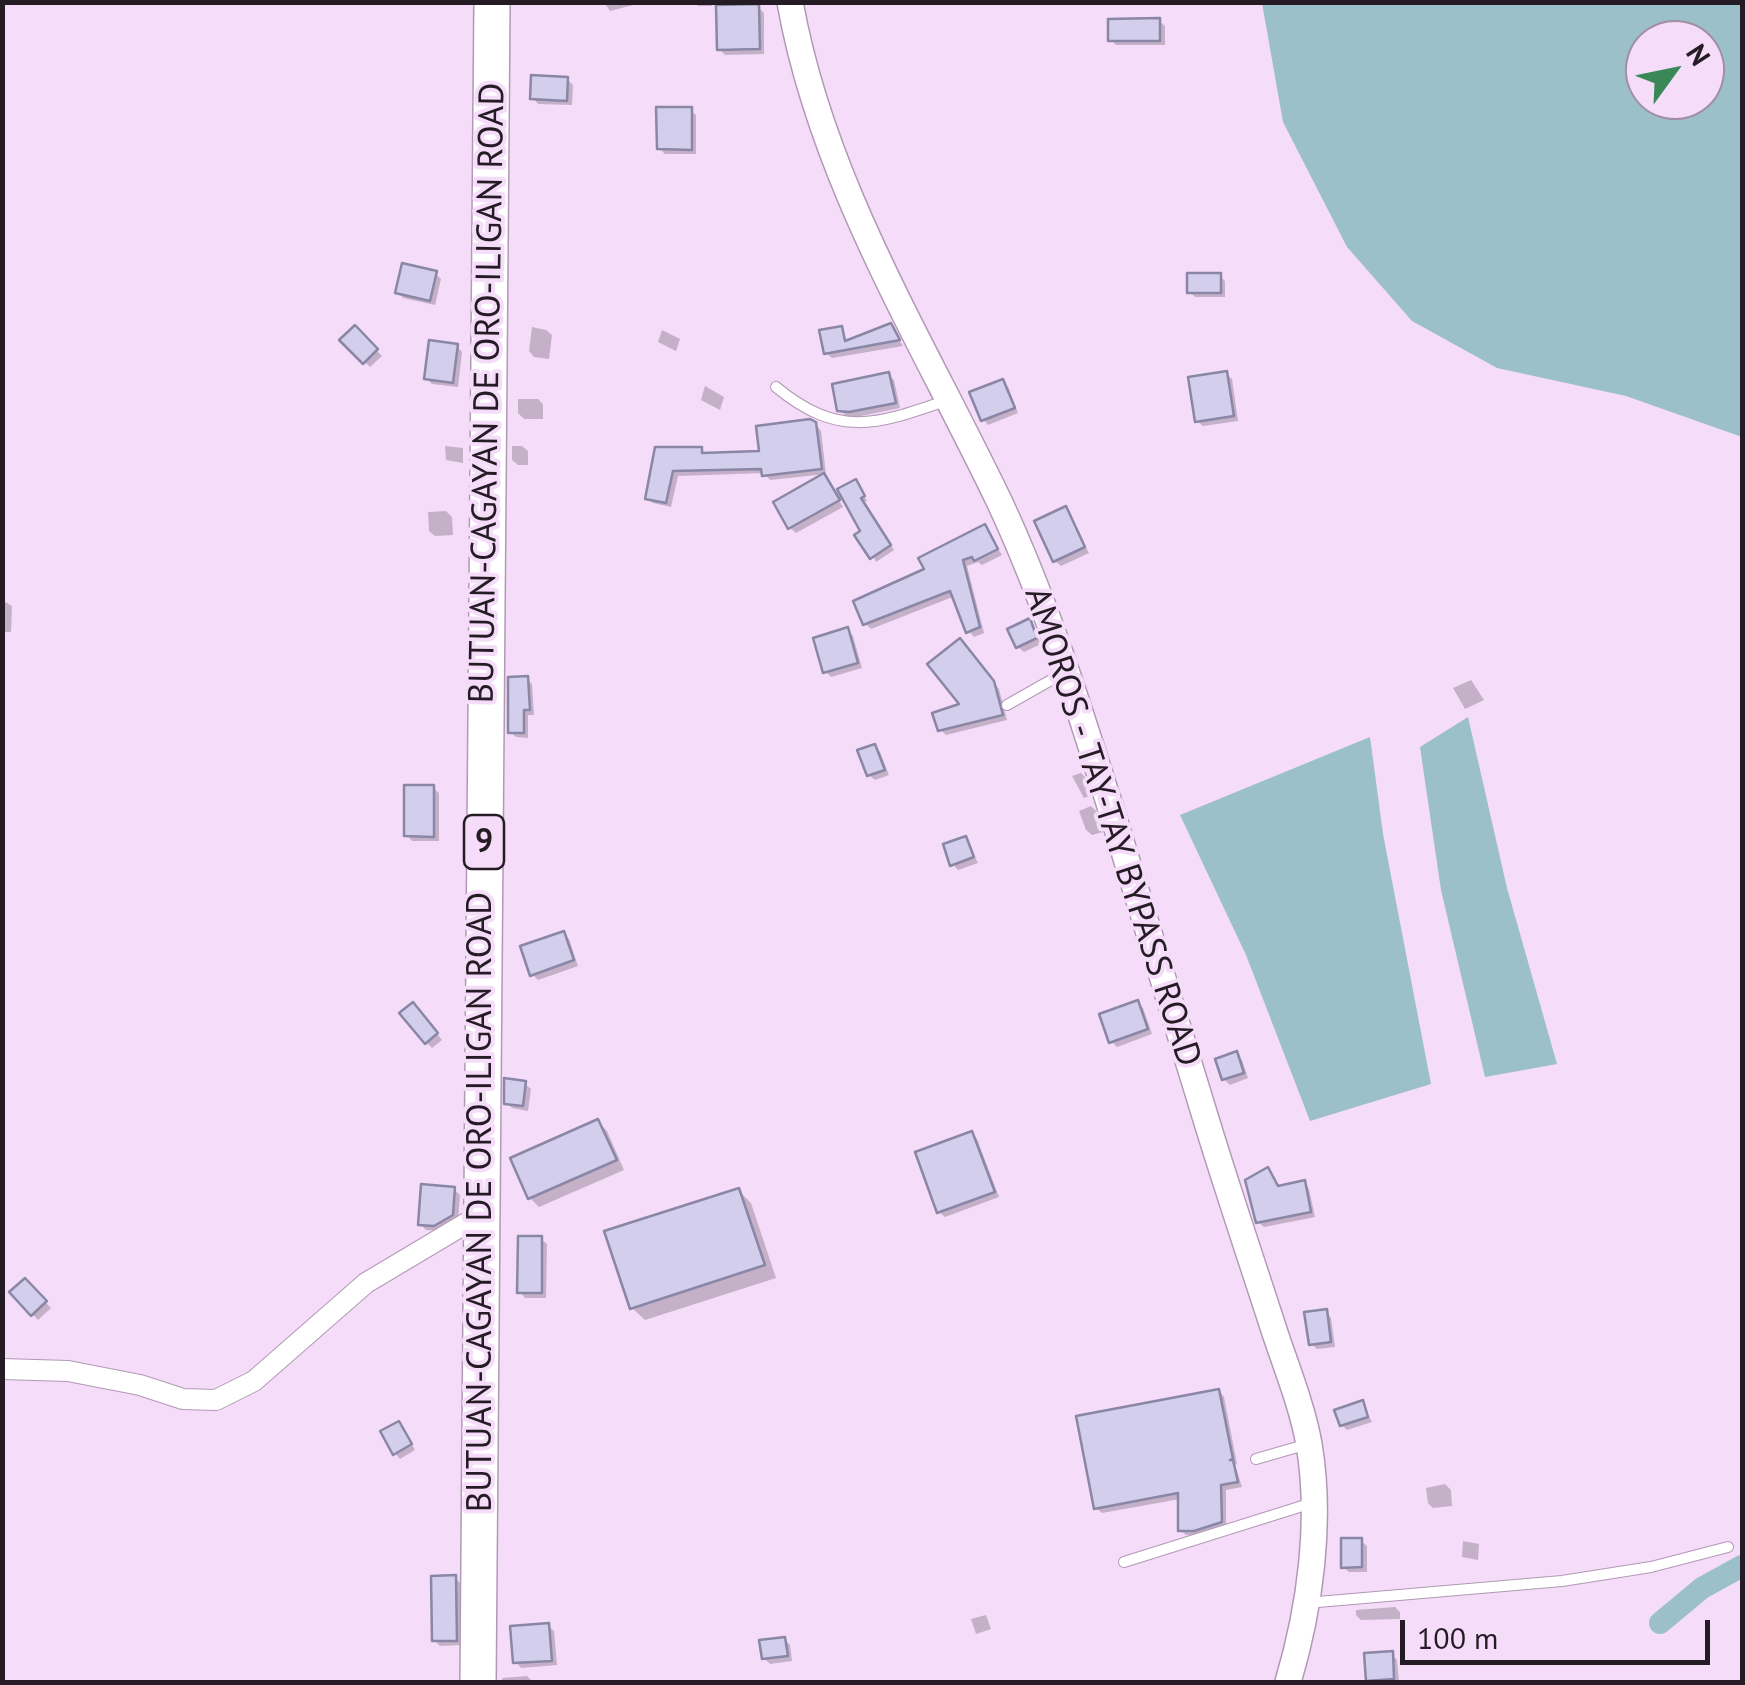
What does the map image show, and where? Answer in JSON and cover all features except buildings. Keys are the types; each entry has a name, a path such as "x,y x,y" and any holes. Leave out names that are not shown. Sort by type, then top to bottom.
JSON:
{"highway":[{"name":"BUTUAN-CAGAYAN DE ORO-ILIGAN ROAD","path":"478,1682 492,2"}],"street":[{"name":"AMOROS - TAY-TAY BYPASS ROAD","path":"790,2 810,92 827,146 946,400 1000,503 1068,670 1309,1444 1312,1559 1288,1682"},
{"path":"2,1368 68,1372 140,1385 183,1399 216,1400 254,1381 366,1284 480,1215"}],"lane":[{"path":"776,386 808,409 856,425 895,419 946,400"},
{"path":"1007,705 1068,670"},
{"path":"1256,1459 1309,1444"},
{"path":"1124,1562 1313,1503"},
{"path":"1306,1604 1562,1580 1651,1567 1728,1547"}],"shaded area":[{"path":"1262,3 1742,3 1742,437 1626,396 1497,368 1412,321 1347,247 1283,122"},
{"path":"1468,717 1507,888 1557,1064 1485,1077 1441,890 1420,747"},
{"path":"1370,737 1383,834 1431,1084 1310,1121 1246,955 1180,815"}],"waterway":[{"path":"1660,1623 1702,1588 1742,1566"}]}
